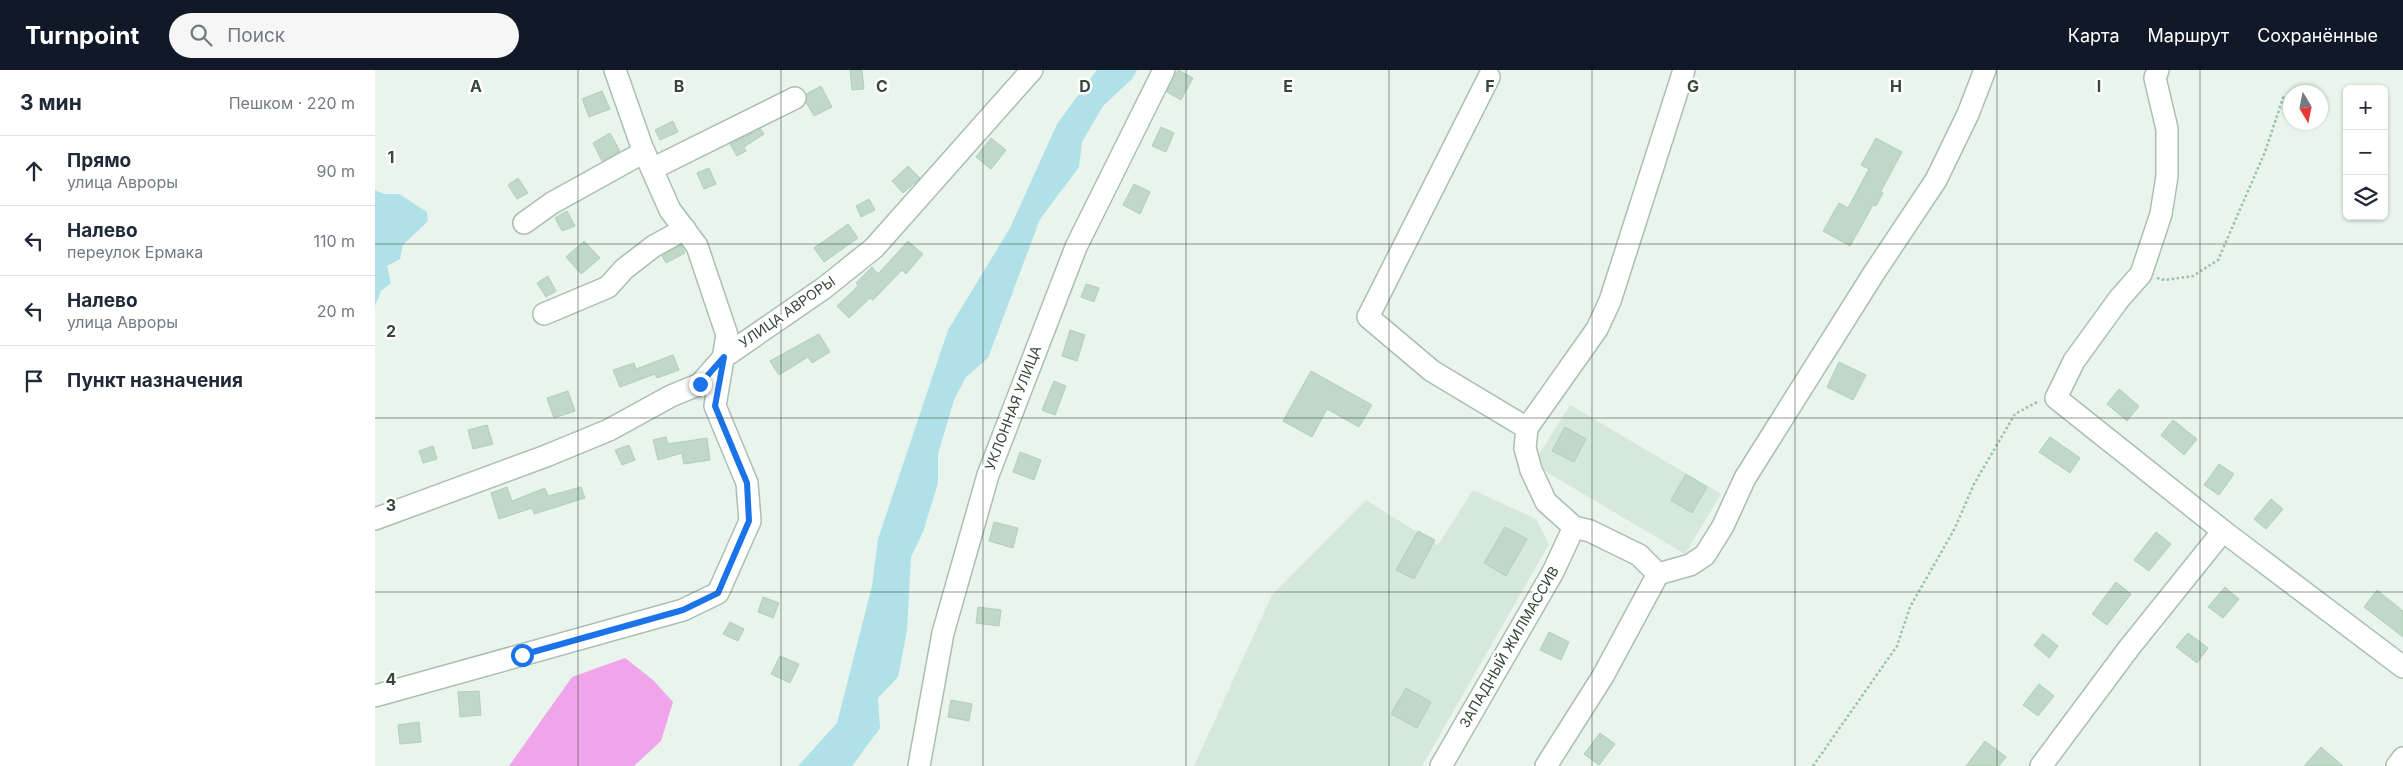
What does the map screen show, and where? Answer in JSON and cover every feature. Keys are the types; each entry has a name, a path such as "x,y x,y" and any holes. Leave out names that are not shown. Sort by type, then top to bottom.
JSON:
{"street":[{"path":"375,696 683,610 718,593 749,521 747,483 715,406 727,335 697,246 670,210 648,160 615,70"},
{"name":"УЛИЦА АВРОРЫ","path":"375,519 546,456 609,430 671,396 700,384 724,357 824,288 874,248 1032,70"},
{"name":"УКЛОННАЯ УЛИЦА","path":"919,766 943,633 988,475 1076,247 1164,70"},
{"path":"1658,574 1639,555 1590,531 1574,526 1546,502 1531,470 1525,448 1527,428 1597,329 1610,300 1684,70"},
{"path":"1546,766 1603,676 1658,574 1691,565 1705,555 1723,526 1745,478 1874,272 1935,180 1968,114 1985,70"},
{"path":"2158,70 2155,78 2167,129 2167,176 2161,214 2141,274 2119,299 2074,361 2056,398 2223,531 2403,667"},
{"path":"1489,76 1368,317 1432,371 1527,428"},
{"path":"524,224 552,204 648,160 795,98"},
{"path":"545,314 608,287 624,269 654,246 685,229"},
{"name":"ЗАПАДНЫЙ ЖИЛМАССИВ","path":"1441,766 1553,572 1574,526"},
{"path":"2041,766 2129,648 2223,531"},
{"path":"2397,766 2403,758"}],"path":[{"path":"2141,274 2165,280 2193,276 2218,260 2265,152 2283,98"},
{"path":"1813,766 1897,646 1910,607 1955,528 1974,484 2015,414 2035,402 2056,398"}],"shaded area":[{"path":"1097,70 1137,70 1132,79 1103,106 1082,142 1079,167 1040,219 988,358 966,377 954,400 938,454 938,483 923,532 911,557 907,630 898,677 878,698 880,728 852,766 798,766 837,723 872,586 878,539 948,330 1010,228 1057,124"},
{"path":"375,190 384,194 399,194 427,212 428,221 403,245 400,259 387,266 391,283 381,291 375,306"},
{"path":"1570,405 1721,494 1685,554 1533,464"},
{"path":"1473,490 1536,519 1549,544 1422,766 1194,766 1272,595 1366,500 1438,545"},
{"path":"625,658 653,680 673,702 661,741 634,766 509,766 572,677"}],"building":[{"path":"850,70 862,70 864,89 852,90"},
{"path":"1178,70 1193,78 1181,100 1167,92"},
{"path":"821,86 832,107 814,116 806,102 806,94"},
{"path":"602,91 610,109 589,117 582,99"},
{"path":"673,121 678,132 660,140 655,130"},
{"path":"1161,127 1174,133 1166,152 1152,146"},
{"path":"761,129 764,134 744,147 746,151 737,156 730,144"},
{"path":"610,133 620,151 602,161 593,143"},
{"path":"991,138 1006,150 991,169 976,157"},
{"path":"1876,138 1902,152 1881,191 1883,193 1876,206 1873,205 1850,246 1823,231 1839,203 1848,208 1869,169 1861,165"},
{"path":"908,166 920,178 903,193 892,181"},
{"path":"709,168 716,184 704,189 697,173"},
{"path":"518,178 528,193 517,199 508,185"},
{"path":"1134,184 1150,192 1140,214 1123,205"},
{"path":"869,199 875,210 861,217 856,206"},
{"path":"567,211 575,226 562,231 555,218"},
{"path":"848,224 858,238 824,262 814,248"},
{"path":"584,241 600,258 581,274 566,257"},
{"path":"908,241 923,254 906,274 902,270 873,300 870,298 849,318 837,306 858,286 856,283 872,267 878,274"},
{"path":"681,245 685,253 666,263 662,256"},
{"path":"548,276 556,291 546,297 537,283"},
{"path":"1086,284 1099,288 1094,302 1081,297"},
{"path":"1070,330 1085,335 1077,361 1062,356"},
{"path":"819,334 830,352 812,363 808,357 779,375 770,361"},
{"path":"673,355 679,370 657,378 655,374 620,387 613,370 634,363 636,369"},
{"path":"1839,362 1866,375 1853,400 1827,387"},
{"path":"1311,371 1372,405 1359,427 1327,409 1312,437 1283,421"},
{"path":"1054,381 1066,386 1055,415 1042,410"},
{"path":"2119,389 2139,406 2127,421 2107,404"},
{"path":"568,391 575,411 554,418 547,398"},
{"path":"2173,420 2197,439 2184,455 2161,435"},
{"path":"487,425 493,444 473,449 468,430"},
{"path":"1565,427 1586,439 1574,462 1552,451"},
{"path":"666,437 668,444 707,438 710,460 684,464 682,453 658,460 653,440"},
{"path":"2050,437 2080,458 2070,473 2039,452"},
{"path":"629,445 635,460 622,465 615,450"},
{"path":"433,446 437,459 423,463 419,451"},
{"path":"1020,452 1041,460 1034,480 1013,472"},
{"path":"2219,464 2234,474 2219,495 2204,485"},
{"path":"1686,474 1707,487 1692,513 1671,500"},
{"path":"507,487 512,501 545,488 548,496 581,487 585,498 534,514 532,508 499,519 491,493"},
{"path":"2271,499 2283,509 2266,529 2254,519"},
{"path":"994,522 1018,528 1013,548 989,541"},
{"path":"1505,527 1527,539 1506,576 1484,563"},
{"path":"1418,531 1435,540 1414,579 1396,570"},
{"path":"2156,532 2171,544 2149,571 2134,560"},
{"path":"2116,582 2131,594 2107,625 2092,614"},
{"path":"2225,587 2239,599 2223,618 2208,607"},
{"path":"2377,590 2403,611 2403,637 2364,607"},
{"path":"763,597 779,603 773,618 758,612"},
{"path":"978,607 1001,610 999,626 976,623"},
{"path":"730,622 744,629 738,641 723,634"},
{"path":"1549,632 1569,642 1561,660 1540,650"},
{"path":"2188,633 2208,648 2197,663 2176,647"},
{"path":"2043,634 2058,646 2049,658 2034,645"},
{"path":"780,656 799,664 790,683 771,674"},
{"path":"2039,684 2054,696 2038,716 2023,705"},
{"path":"1406,688 1431,702 1417,728 1391,714"},
{"path":"479,691 481,715 460,717 458,692"},
{"path":"951,700 972,704 969,721 948,717"},
{"path":"419,722 421,742 400,744 398,725"},
{"path":"1600,733 1615,744 1599,765 1584,754"},
{"path":"1985,741 2006,757 1999,766 1966,766"},
{"path":"2321,747 2343,766 2304,766"}],"route":[{"path":"522,655 683,610 718,593 749,521 747,483 715,406 724,357 700,384"}]}
